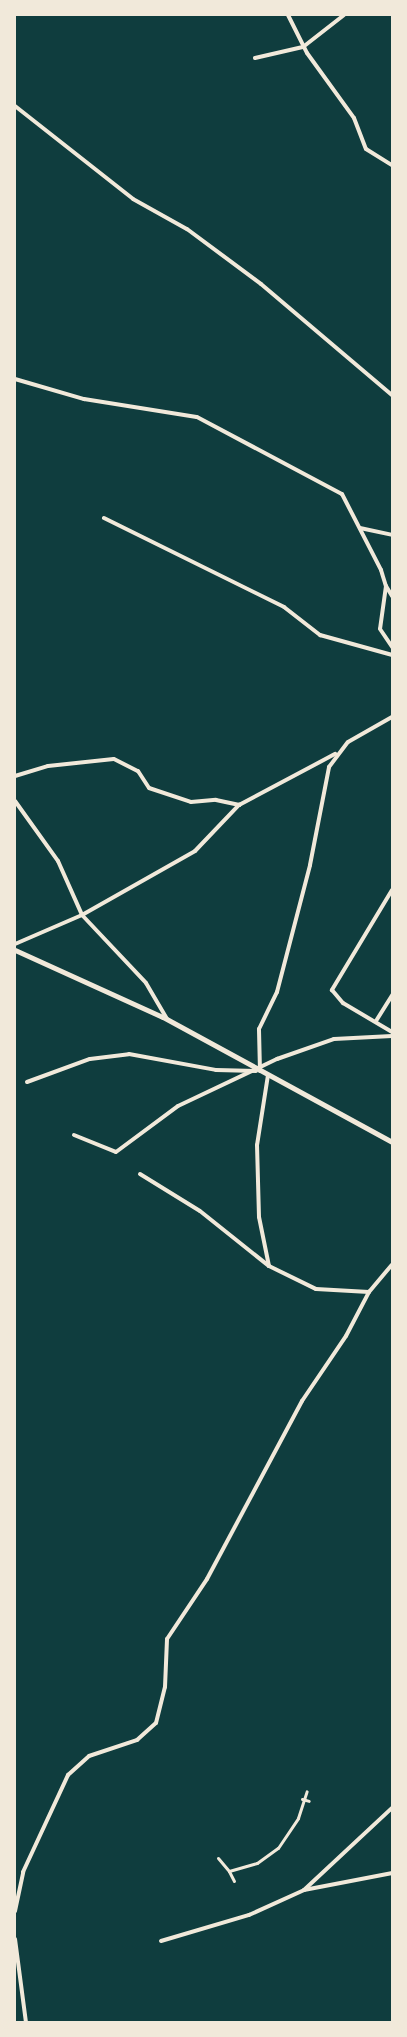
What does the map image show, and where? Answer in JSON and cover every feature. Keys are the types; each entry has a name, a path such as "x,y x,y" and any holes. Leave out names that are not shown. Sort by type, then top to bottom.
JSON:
{"street":[{"path":"288,15 303,47 354,118 366,149 392,165"},
{"path":"256,58 303,47 344,15"},
{"path":"15,106 133,199 187,229 261,284 392,395"},
{"path":"15,379 84,399 197,417 342,494 392,596"},
{"path":"104,518 284,607 310,622 320,635 392,655"},
{"path":"360,528 392,535"},
{"path":"386,586 380,629 392,647"},
{"path":"15,944 82,915 195,851 239,805 337,753 392,717"},
{"path":"260,1071 259,1030 277,992 289,932 310,865 329,767 337,753"},
{"path":"15,776 48,766 114,759 138,772 149,788 191,802 216,800 239,805"},
{"path":"15,801 58,861 82,915 146,983 168,1019"},
{"path":"392,890 332,990 343,1003 392,1032"},
{"path":"15,950 168,1019 392,1142"},
{"path":"376,1021 392,995"},
{"path":"74,1135 116,1152 178,1106 260,1071 277,1059 334,1039 392,1036"},
{"path":"27,1082 90,1059 129,1054 216,1070 260,1071"},
{"path":"268,1075 257,1146 259,1217 269,1266"},
{"path":"140,1174 200,1211 269,1266 316,1289 369,1292"},
{"path":"15,1911 23,1872 68,1775 89,1756 142,1738 156,1723 165,1687 167,1639 207,1579 302,1401 346,1336 369,1292 392,1264"},
{"path":"229,1871 257,1863 274,1852 298,1818 302,1799 307,1791"},
{"path":"302,1799 309,1801"},
{"path":"304,1890 392,1808"},
{"path":"218,1858 229,1871 234,1881"},
{"path":"161,1941 249,1915 304,1890 392,1873"},
{"path":"15,1940 26,2022"}]}
